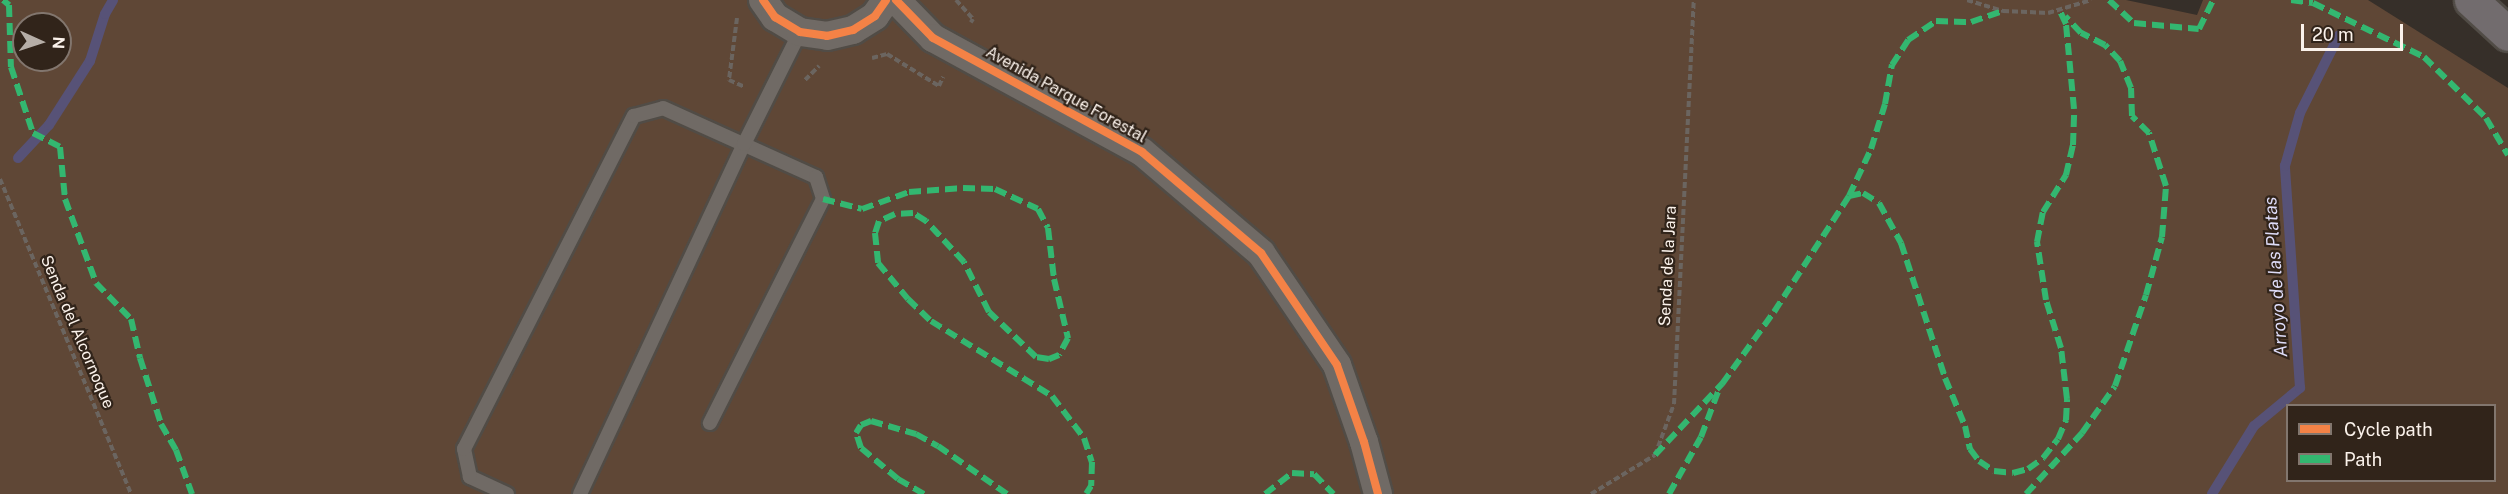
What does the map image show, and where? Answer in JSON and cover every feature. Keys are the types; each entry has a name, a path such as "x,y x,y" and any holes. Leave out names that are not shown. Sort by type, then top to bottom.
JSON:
{"highway":[{"path":"2472,0 2508,34"}],"street":[{"path":"763,0 775,17 800,32 827,36 853,30 875,16 886,0"},
{"name":"Avenida Parque Forestal","path":"897,0 933,38 1142,152 1261,253 1338,365 1364,442 1378,494"}],"lane":[{"path":"580,494 744,144 800,32"},
{"path":"507,494 470,477 464,449 634,116 663,108 816,177 823,199 710,423"}],"path":[{"path":"1967,0 2003,11 2048,13 2091,0"}],"shaded area":[{"path":"0,0 2126,0 2197,15 2203,0 2368,0 2508,88 2508,494 0,494"}],"waterway":[{"path":"18,158 49,125 90,61 105,14 113,0"},
{"name":"Arroyo de las Platas","path":"2212,494 2254,426 2300,388 2285,166 2300,113 2339,35"}],"marked path":[{"path":"3,0 9,5 11,67 33,133 60,147 65,199 96,283 131,319 140,358 161,424 176,450 192,494"},
{"path":"2109,0 2134,23 2199,29 2213,0"},
{"path":"2291,0 2313,3 2424,57 2486,118 2508,155"},
{"path":"1655,455 1722,384 1774,312 1849,196 1871,149 1885,104 1892,65 1908,40 1936,21 1971,22 2003,11"},
{"path":"1849,196 1863,193 1879,203 1901,243 1945,378 1965,426 1970,449 1979,461 1994,471 2013,473 2028,469 2043,458 2058,439 2066,420 2067,399 2061,348 2046,300 2037,242 2043,212 2066,175 2073,145 2074,109 2066,24 2060,11"},
{"path":"2026,494 2082,433 2115,386 2146,295 2162,237 2166,186 2149,133 2132,116 2131,88 2120,61 2105,45 2081,33 2065,16"},
{"path":"823,199 862,209 909,192 963,188 995,189 1038,209 1048,228 1054,279 1068,338 1059,355 1049,359 1036,357 989,312 964,262 926,221 913,213 895,214 879,221 875,233 878,263 908,299 931,321 1052,396 1084,438 1092,462 1091,486 1086,494"},
{"path":"1669,494 1701,437 1719,389"},
{"path":"924,494 898,479 861,448 856,433 861,425 871,421 916,434 938,446 1007,494"},
{"path":"1265,494 1292,473 1314,474 1333,494"}],"cycle path":[{"path":"763,0 775,17 800,32 827,36 853,30 875,16 886,0"},
{"path":"896,0 933,38 1142,152 1261,253 1337,365 1364,442 1378,494"}]}
